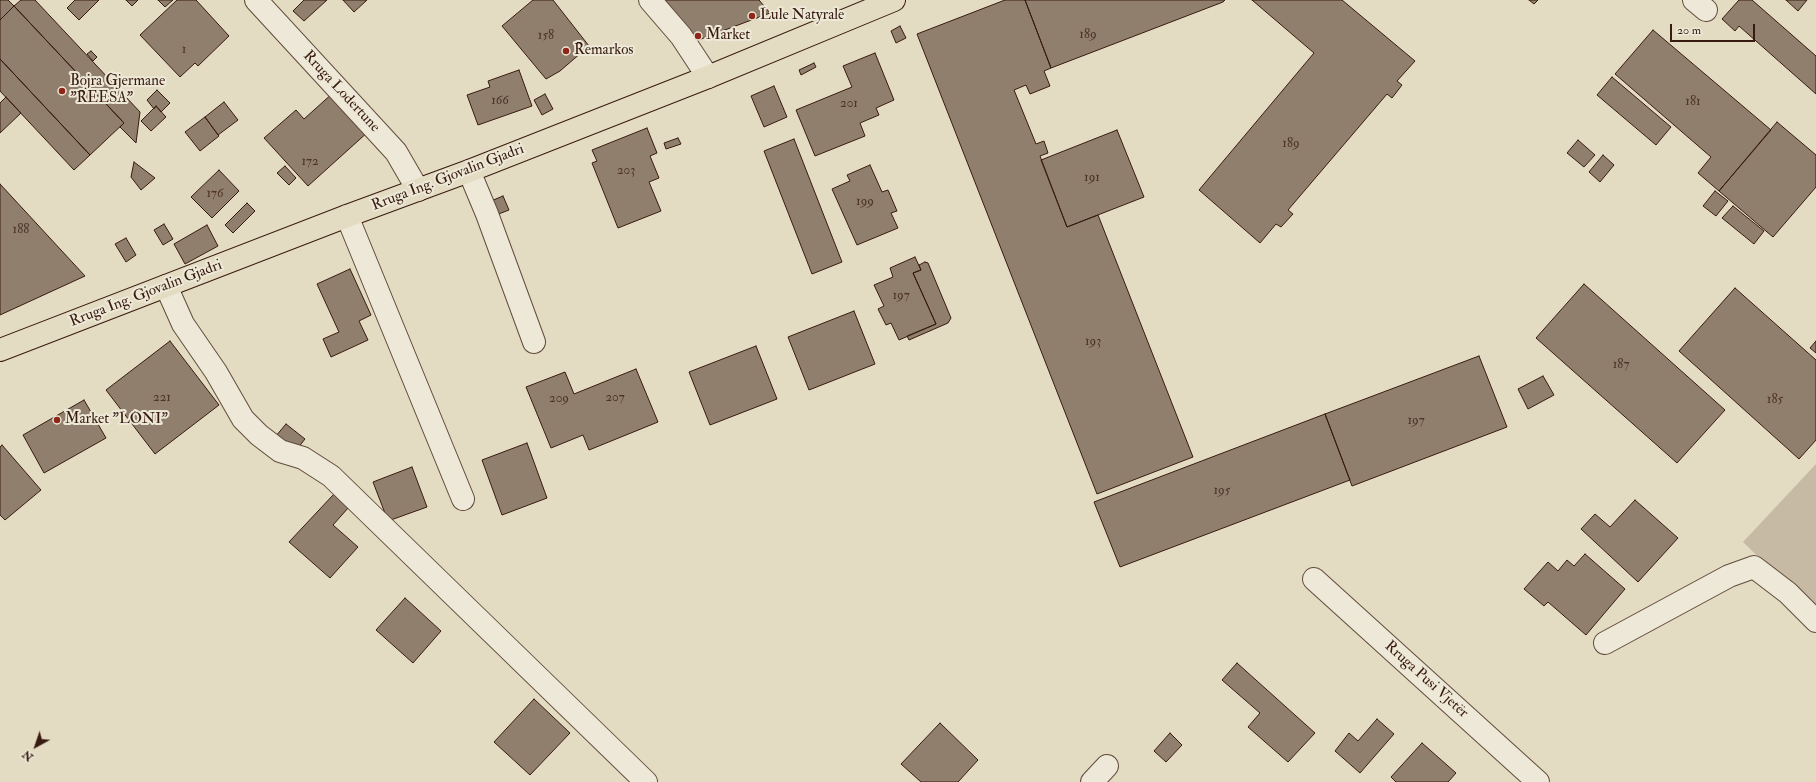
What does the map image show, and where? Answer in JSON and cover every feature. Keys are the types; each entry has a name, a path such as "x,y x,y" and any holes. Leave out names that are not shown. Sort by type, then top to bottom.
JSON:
{"main road":[{"name":"Rruga Ing. Gjovalin Gjadri","path":"0,350 347,216 469,171 708,77 894,0"}],"street":[{"name":"Rruga Lodertune","path":"256,0 396,152 418,190"},
{"path":"650,0 681,36 708,77"},
{"path":"469,171 487,214 534,342"},
{"path":"347,216 463,499"},
{"path":"166,286 183,324 216,372 243,419 259,435 280,451 303,458 331,476 646,782"},
{"path":"1605,643 1729,576 1754,567 1788,593 1816,621"},
{"name":"Rruga Pusi Vjetër","path":"1314,579 1538,782"},
{"path":"1092,782 1107,766"}],"shaded area":[{"path":"1816,464 1816,613 1743,542"}],"building":[{"path":"0,0 8,0 14,6 0,20"},
{"path":"21,0 35,0 140,112 136,143 120,127 124,123 14,6"},
{"path":"75,0 99,0 79,20 67,8"},
{"path":"126,0 138,0 132,6"},
{"path":"158,0 173,0 165,7"},
{"path":"177,0 196,0 229,36 198,66 195,63 180,77 140,35"},
{"path":"304,0 327,0 304,21 293,11"},
{"path":"343,0 367,0 354,12"},
{"path":"533,0 553,0 589,46 560,71 546,79 502,26"},
{"path":"664,0 759,0 770,13 693,42"},
{"path":"1005,0 1025,0 1051,68 1044,71 1050,86 1030,94 1026,85 1014,90 1036,144 1044,141 1048,153 1040,156 1067,227 1098,215 1193,457 1097,494 917,34"},
{"path":"1025,0 1225,0 1051,68"},
{"path":"1252,0 1342,0 1415,61 1397,81 1402,85 1392,98 1387,94 1288,210 1293,214 1281,227 1276,224 1260,243 1199,190 1314,53"},
{"path":"1529,0 1538,0 1534,4"},
{"path":"1739,0 1752,0 1816,56 1816,94 1739,26 1735,31 1722,19"},
{"path":"1786,0 1807,0 1798,11"},
{"name":"Bojra Gjermane \"REESA\"","path":"14,6 124,123 90,155 0,59 0,20"},
{"path":"900,26 906,38 896,43 891,31"},
{"path":"1653,30 1771,130 1719,191 1698,173 1711,157 1615,74"},
{"path":"91,51 97,57 93,61 87,54"},
{"path":"875,53 894,100 876,108 879,115 860,123 865,136 815,156 796,110 852,87 843,66"},
{"path":"0,59 90,155 74,170 0,91"},
{"path":"814,63 816,67 801,75 799,70"},
{"path":"519,70 532,106 478,125 467,95 490,87 488,81"},
{"path":"1612,77 1671,127 1656,145 1597,95"},
{"path":"774,86 787,117 764,127 751,96"},
{"path":"157,90 170,103 161,112 156,106 154,109 147,100"},
{"path":"334,92 369,131 308,186 264,138 296,110 304,119"},
{"path":"545,94 553,109 542,115 534,100"},
{"path":"6,97 21,113 0,133 0,103"},
{"path":"224,102 238,120 218,135 205,117"},
{"path":"156,106 166,117 151,131 141,121"},
{"path":"205,117 219,136 200,151 185,132"},
{"path":"1777,122 1816,155 1816,187 1773,237 1719,191"},
{"path":"647,128 657,153 650,156 659,178 649,182 661,211 618,228 592,163 597,161 592,150"},
{"path":"1117,130 1144,197 1067,227 1041,160"},
{"path":"678,138 681,144 666,149 664,143"},
{"path":"794,139 842,262 812,274 764,151"},
{"path":"1578,140 1595,155 1584,167 1567,153"},
{"path":"1603,155 1614,165 1600,182 1589,172"},
{"path":"134,162 155,178 141,190 131,177"},
{"path":"870,165 882,192 888,190 897,211 891,213 898,228 857,245 832,189 850,181 847,175"},
{"path":"285,166 296,178 289,185 277,173"},
{"path":"219,170 239,191 212,218 191,197"},
{"path":"0,184 85,276 0,315"},
{"path":"1715,191 1728,201 1716,216 1703,206"},
{"path":"503,196 509,210 496,215 491,201"},
{"path":"247,203 255,211 233,233 225,225"},
{"path":"1733,206 1764,231 1754,244 1722,218"},
{"path":"164,224 173,239 163,245 154,230"},
{"path":"207,225 218,246 185,264 174,244"},
{"path":"126,238 136,255 126,262 115,244"},
{"path":"915,257 921,270 913,273 936,324 899,340 891,323 886,325 878,309 884,306 874,285 893,277 890,268"},
{"path":"925,262 928,263 951,318 948,323 909,340 907,336 936,324 913,273 921,270 919,265"},
{"path":"350,269 371,315 359,321 368,340 331,357 323,339 339,332 317,284"},
{"path":"1584,284 1725,410 1677,463 1536,338"},
{"path":"1735,288 1816,360 1816,440 1799,459 1679,351"},
{"path":"854,311 875,364 809,390 788,337"},
{"path":"170,341 219,405 155,454 106,390"},
{"path":"1816,341 1816,353 1810,348"},
{"path":"756,346 777,399 710,425 689,372"},
{"path":"1479,356 1507,427 1352,486 1325,414"},
{"path":"636,369 658,422 589,450 583,435 551,448 526,387 565,372 574,394"},
{"path":"1543,376 1554,395 1528,409 1518,389"},
{"path":"84,400 106,438 44,473 23,435"},
{"path":"1325,414 1350,480 1120,567 1094,502"},
{"path":"286,424 305,439 294,453 275,437"},
{"path":"527,443 547,498 502,515 482,460"},
{"path":"2,445 41,490 5,520 0,515 0,447"},
{"path":"412,467 427,507 388,521 373,482"},
{"path":"334,494 349,507 333,525 358,547 330,578 289,542"},
{"path":"1635,500 1678,538 1638,582 1581,529 1595,514 1610,527"},
{"path":"1585,554 1625,589 1586,635 1548,602 1544,606 1524,589 1548,562 1558,571 1567,560 1574,566"},
{"path":"405,598 441,631 413,663 376,630"},
{"path":"1237,663 1315,733 1288,762 1248,727 1260,713 1222,680"},
{"path":"534,699 570,733 530,775 494,742"},
{"path":"1377,719 1394,734 1360,773 1335,751 1349,733 1358,741"},
{"path":"940,723 978,760 958,782 921,782 901,764"},
{"path":"1170,733 1182,745 1166,762 1154,751"},
{"path":"1422,743 1456,773 1448,782 1396,782 1391,777"}],"place":[{"name":"Lule Natyrale","path":"752,16"},
{"name":"Market","path":"698,36"},
{"name":"Remarkos","path":"566,51"},
{"name":"Bojra Gjermane \"REESA\"","path":"62,91"},
{"name":"Market \"LONI\"","path":"57,420"}]}
